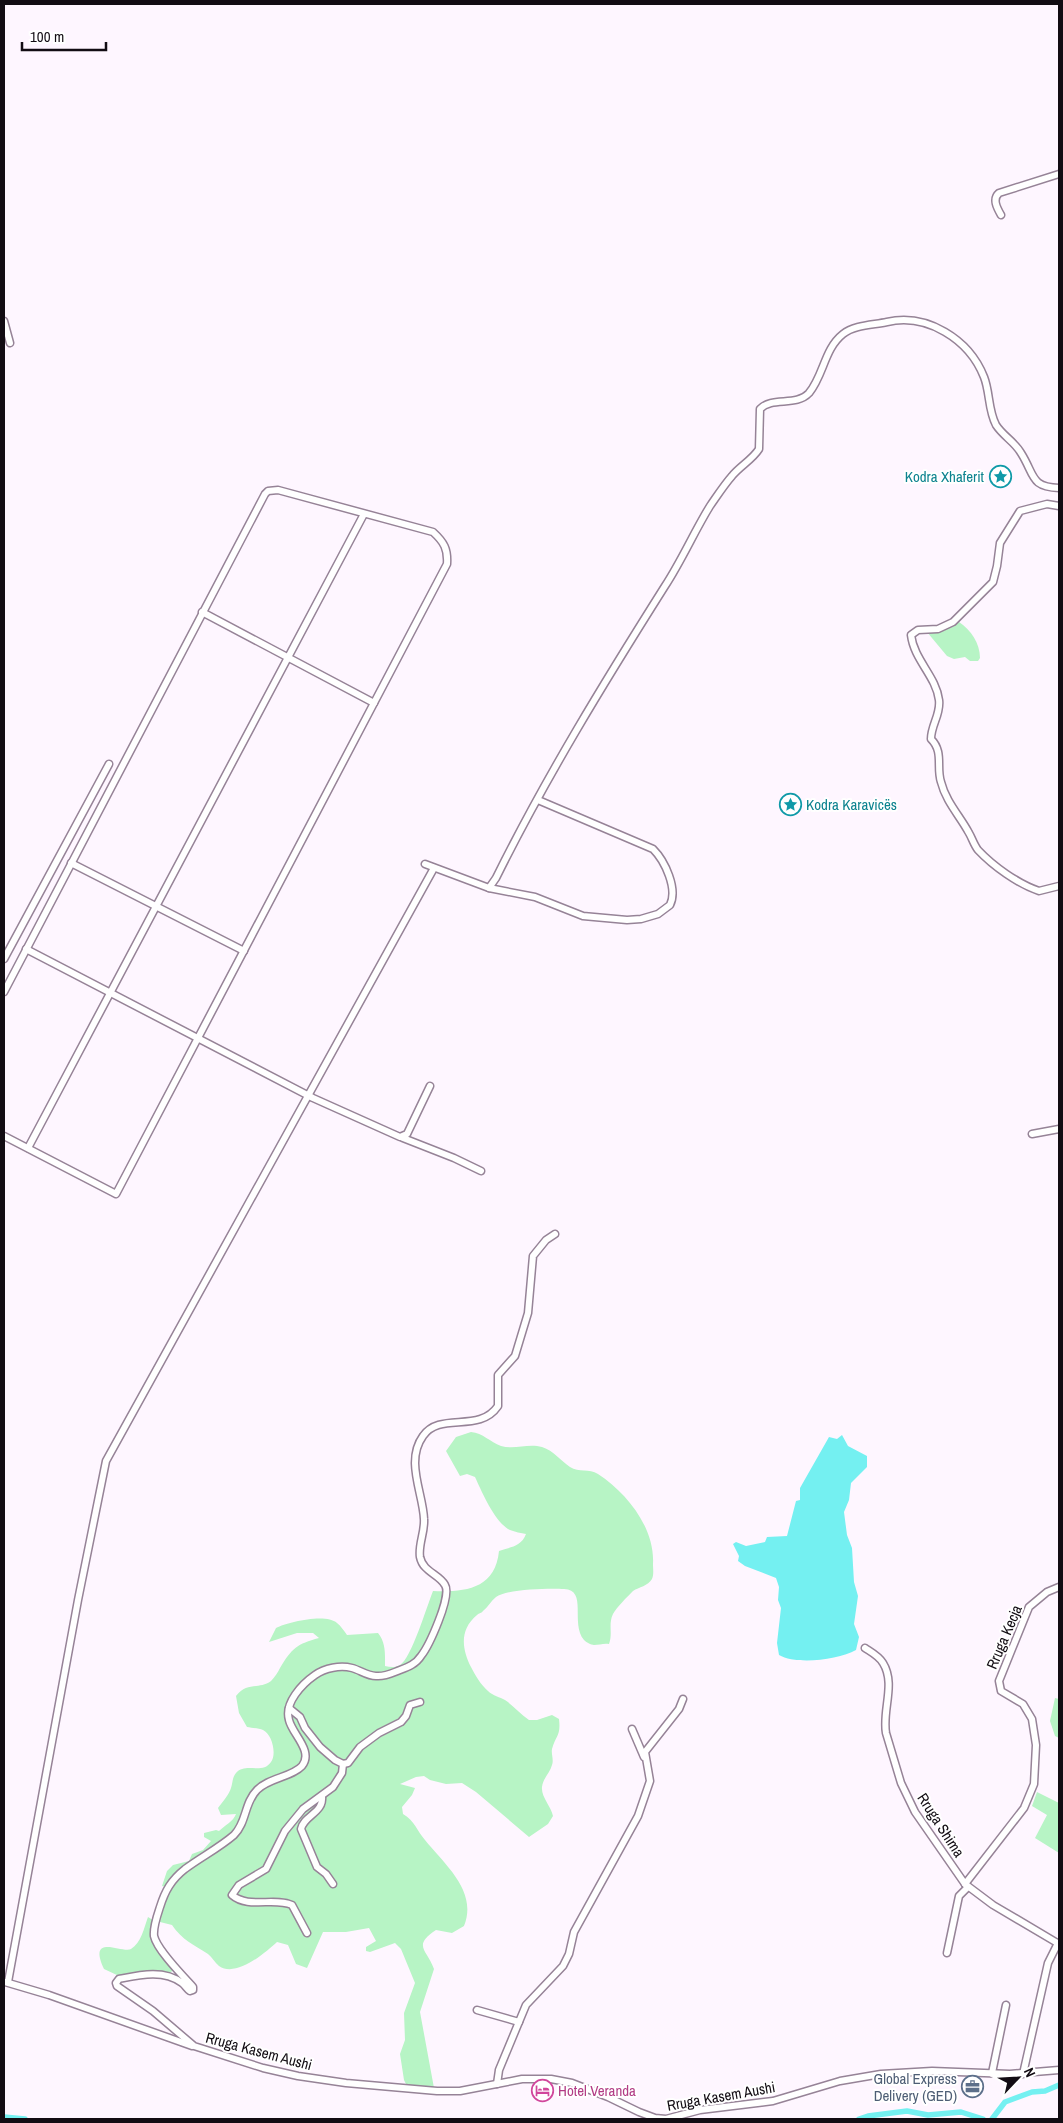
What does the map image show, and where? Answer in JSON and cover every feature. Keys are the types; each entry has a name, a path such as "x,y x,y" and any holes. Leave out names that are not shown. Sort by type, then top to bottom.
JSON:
{"street":[{"path":"1001,215 995,202 996,196 999,193 1059,174"},
{"path":"489,888 587,711 602,690 644,617 676,568 710,507 732,475 759,449 760,409 772,403 796,400 808,393 832,346 844,333 858,328 905,320 931,324 951,336 968,352 980,369 986,381 989,403 996,424 1020,452 1036,482 1042,486 1059,488"},
{"path":"4,321 10,344"},
{"path":"4,992 261,499 268,491 278,490 433,532 443,541 448,552 447,564 116,1194 4,1136"},
{"path":"1059,506 1047,504 1020,511 1000,543 998,566 993,582 953,622 938,628 918,630 911,635 916,656 938,694 939,712 931,739 936,744 939,753 940,780 944,794 969,832 977,849 995,865 1039,891 1059,886"},
{"path":"28,1148 364,514"},
{"path":"202,612 374,703"},
{"path":"4,959 109,764"},
{"path":"425,864 489,888 535,897 582,916 626,920 650,918 670,905 673,895 669,878 658,854 653,849 538,800"},
{"path":"71,862 244,951"},
{"path":"194,2046 6,1982 106,1461 434,868"},
{"path":"26,949 308,1095 481,1171"},
{"path":"403,1138 412,1126 430,1086"},
{"path":"1032,1134 1059,1129"},
{"path":"344,1764 335,1760 320,1747 305,1728 300,1717 289,1708 298,1690 303,1685 316,1674 329,1668 341,1666 352,1668 378,1677 412,1665 420,1658 431,1638 447,1593 446,1586 425,1568 420,1560 424,1520 415,1463 417,1450 422,1437 429,1429 439,1425 481,1420 488,1417 498,1406 498,1374 515,1356 528,1313 533,1256 546,1240 555,1234"},
{"name":"Rruga Kecja","path":"947,1953 959,1896 1024,1808 1034,1784 1036,1745 1032,1719 1023,1704 1003,1693 999,1686 999,1681 1029,1607 1047,1592 1059,1587"},
{"name":"Rruga Shima","path":"865,1648 877,1656 883,1663 886,1671 888,1693 885,1725 901,1782 919,1820 967,1886 993,1905 1059,1944"},
{"path":"644,1758 647,1748 679,1709 683,1699"},
{"path":"344,1764 348,1763 357,1749 373,1737 401,1722 406,1716 410,1705 420,1702"},
{"name":"Rruga Kasem Aushi","path":"289,1708 289,1722 304,1749 306,1758 303,1764 299,1769 257,1789 251,1798 242,1825 234,1835 184,1870 165,1891 155,1925 154,1936 166,1957 194,1990 190,1992 182,1982 170,1976 156,1974 116,1980 121,1989 153,2011 194,2046 272,2070 346,2083 437,2091 460,2091 522,2079 557,2080 608,2096 655,2118 666,2119 700,2110 773,2101 840,2081 880,2074 915,2071 1023,2074 1059,2070"},
{"path":"497,2084 500,2070 526,2005 563,1966 569,1954 574,1932 638,1816 650,1781 644,1758 632,1729"},
{"path":"307,1933 292,1905 277,1901 239,1900 232,1895 236,1888 266,1869 290,1824 303,1809 333,1787 342,1773 344,1764"},
{"path":"322,1796 321,1806 304,1822 301,1829 317,1867 326,1874 333,1884"},
{"path":"1023,2074 1048,1964 1059,1944"},
{"path":"992,2073 1006,2005"},
{"path":"477,2010 519,2022"}],"green space":[{"path":"959,622 971,633 977,642 980,652 978,661 970,661 965,657 954,659 947,656 927,632 943,631"},
{"path":"471,1432 479,1434 501,1446 542,1447 553,1453 570,1467 577,1470 595,1472 609,1482 629,1501 644,1525 652,1551 653,1577 646,1585 633,1591 613,1614 609,1644 593,1645 584,1640 578,1625 575,1595 571,1591 564,1589 529,1590 502,1594 496,1597 467,1627 464,1647 474,1673 485,1689 508,1702 529,1720 537,1720 552,1715 559,1719 559,1732 552,1749 553,1763 542,1787 543,1794 553,1816 548,1824 529,1837 476,1792 462,1783 446,1784 430,1780 424,1776 416,1777 400,1784 415,1788 402,1807 403,1814 413,1823 422,1837 450,1869 463,1890 467,1901 464,1926 452,1933 436,1930 429,1935 423,1944 423,1948 434,1969 420,2012 434,2088 407,2086 404,2080 400,2054 405,2040 404,2013 415,1983 401,1949 395,1943 370,1952 366,1951 366,1947 376,1941 369,1928 346,1932 323,1932 307,1968 296,1964 288,1945 277,1942 250,1963 234,1969 226,1969 219,1966 208,1954 184,1938 172,1925 160,1922 163,1901 169,1888 162,1886 167,1871 173,1865 189,1861 192,1854 203,1850 211,1841 204,1837 204,1833 219,1831 235,1817 236,1814 221,1815 218,1808 229,1793 236,1773 244,1768 263,1768 273,1758 274,1754 269,1736 261,1729 247,1727 239,1713 236,1696 240,1691 249,1687 267,1684 296,1648 305,1642 319,1638 313,1633 297,1633 269,1642 276,1628 298,1621 325,1619 337,1623 347,1635 378,1633 384,1645 385,1666 398,1666 404,1661 414,1643 433,1591 456,1591 476,1586 485,1581 496,1564 499,1551 515,1546 524,1538 526,1534 510,1530 499,1521 475,1477 467,1474 460,1476 446,1451 456,1437"},
{"path":"1055,1698 1059,1699 1059,1738 1055,1736 1050,1721"},
{"path":"1037,1792 1059,1803 1059,1853 1035,1838 1047,1815 1032,1806"},
{"path":"148,1917 156,1922 153,1931 174,1969 169,1974 156,1971 119,1976 104,1969 100,1958 100,1951 108,1947 131,1949 140,1939"}],"water":[{"path":"842,1435 848,1446 867,1456 867,1467 851,1483 849,1500 844,1512 847,1535 852,1548 854,1582 858,1596 854,1624 859,1637 856,1650 828,1659 796,1660 786,1658 779,1655 777,1643 781,1608 778,1600 779,1587 776,1578 745,1566 738,1561 739,1556 733,1544 736,1542 746,1546 765,1542 767,1537 787,1536 796,1501 800,1500 800,1488 829,1437 837,1439"}],"waterway":[{"path":"992,2119 1005,2102 1032,2092 1045,2091 1059,2085"},
{"path":"859,2119 907,2111 928,2115 961,2112 983,2119"},
{"path":"4,2117 25,2119"}],"place":[{"name":"Kodra Xhaferit","path":"1000,476"},
{"name":"Kodra Karavicës","path":"790,804"},
{"name":"Global Express Delivery (GED)","path":"973,2087"},
{"name":"Hotel Veranda","path":"542,2090"}]}
